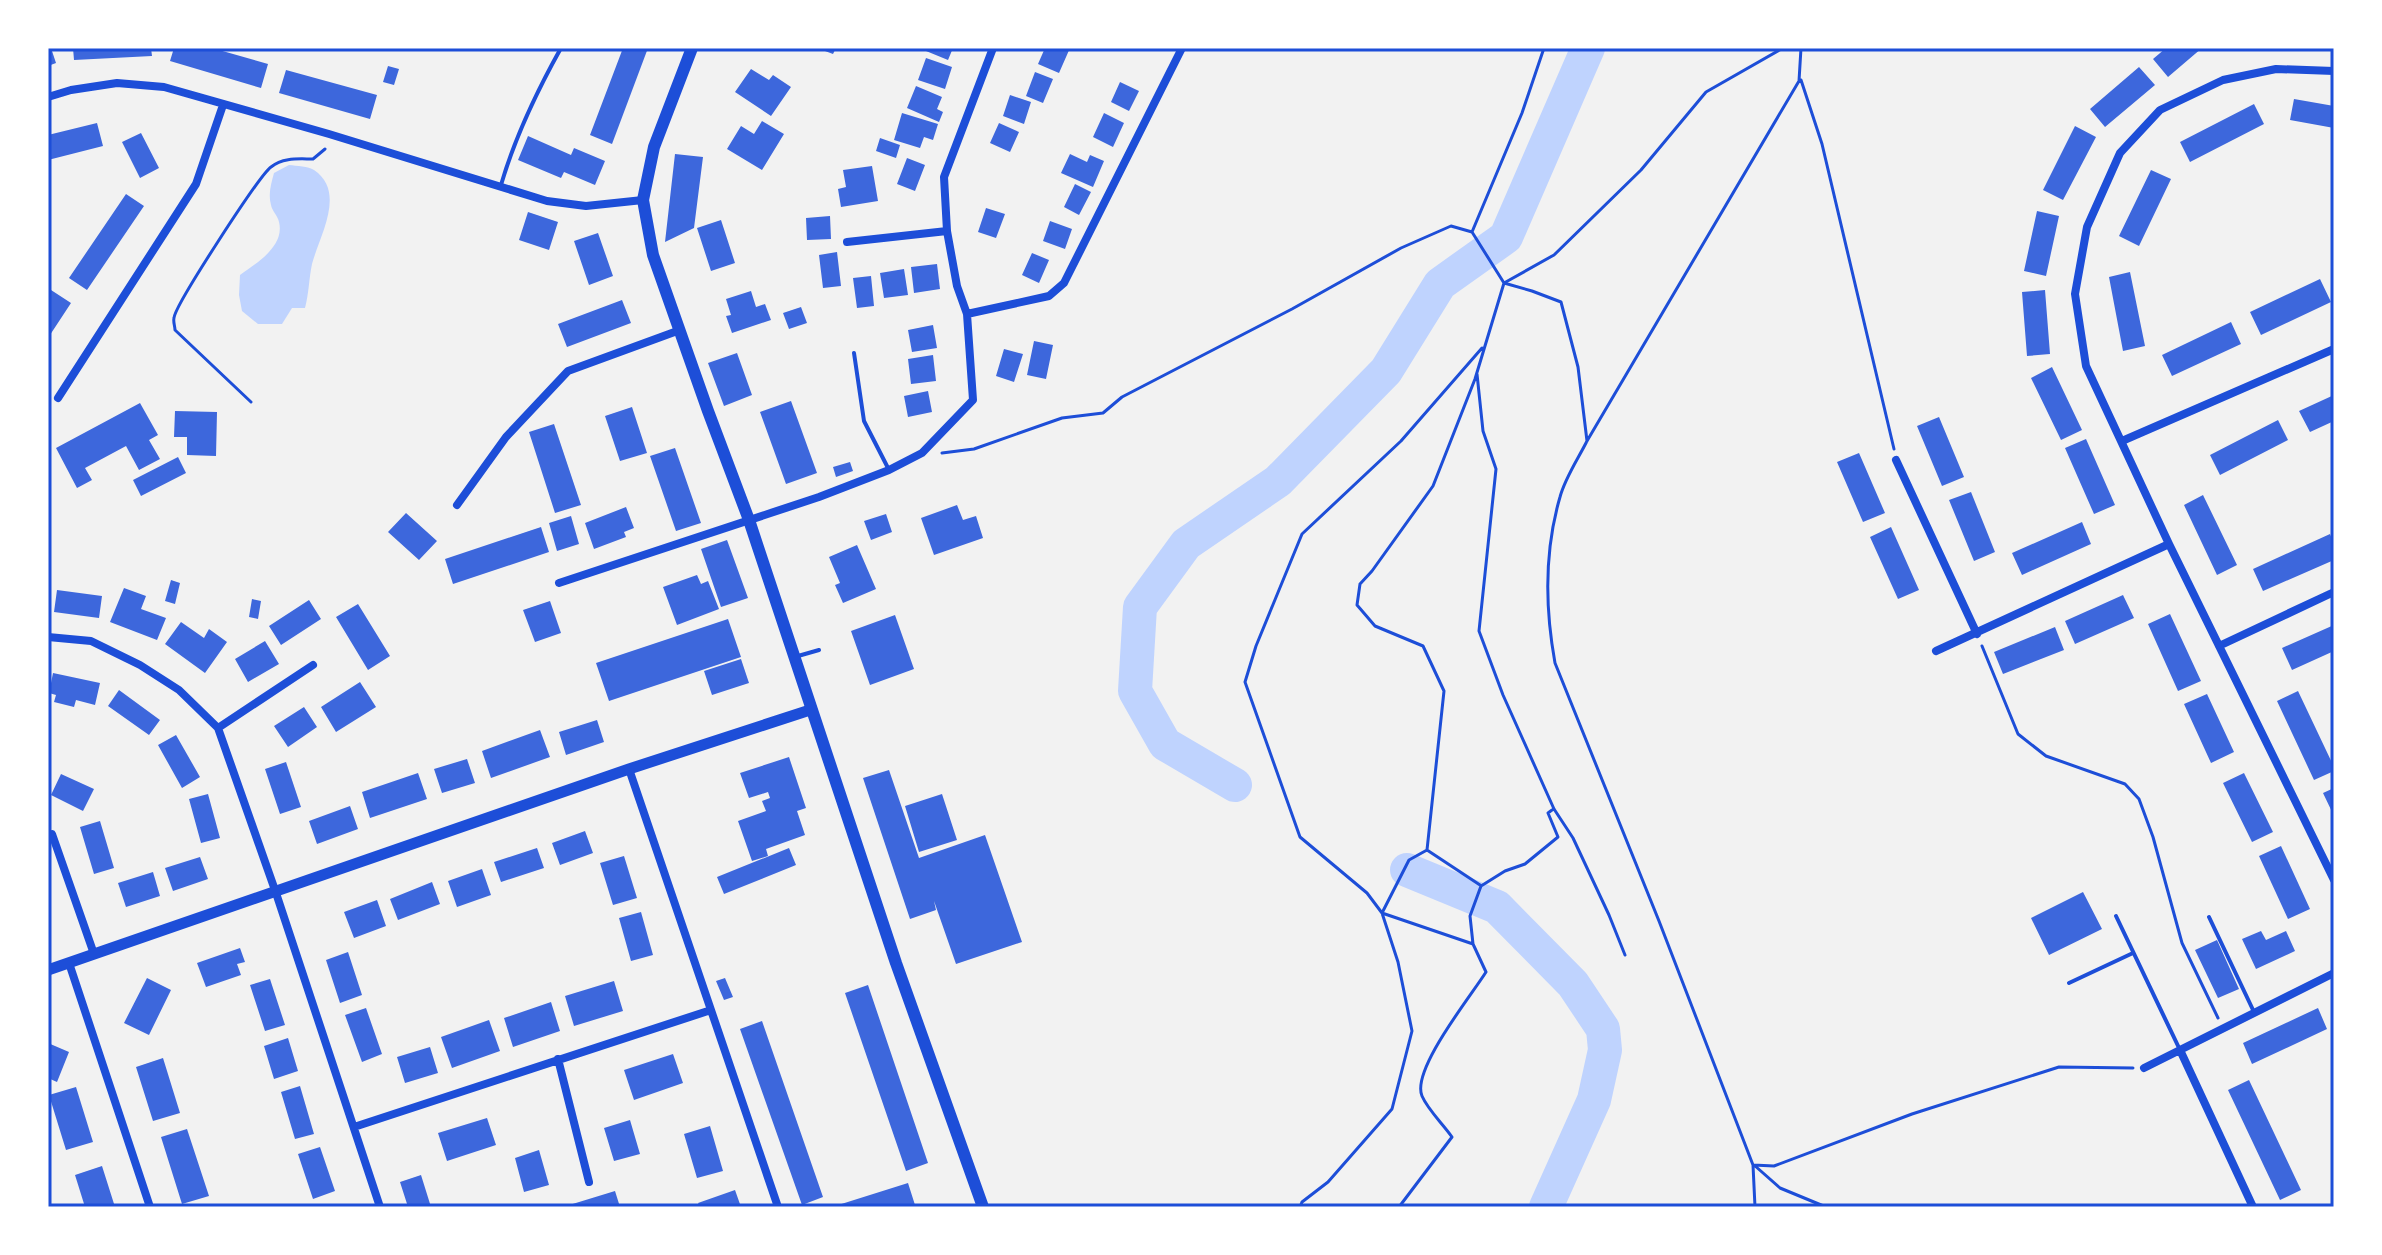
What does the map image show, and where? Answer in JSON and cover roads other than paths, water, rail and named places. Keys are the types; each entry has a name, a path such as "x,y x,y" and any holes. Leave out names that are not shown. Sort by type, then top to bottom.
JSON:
{"main road":[{"path":"692,48 654,147 643,200 653,255 749,520 896,963 983,1207"}],"street":[{"path":"559,583 819,497 889,470 922,453 973,400 967,314 957,286 947,231 944,177 993,48"},
{"path":"967,314 1049,296 1064,283 1182,48"},
{"path":"2334,71 2276,69 2223,80 2160,110 2120,153 2087,227 2075,294 2086,366 2169,544 2334,880"},
{"path":"48,97 117,83 164,87 547,201 586,206 643,200"},
{"path":"58,398 196,184 223,105"},
{"path":"847,242 947,231"},
{"path":"457,505 506,437 568,371 680,330"},
{"path":"2122,441 2334,349"},
{"path":"1896,460 1977,634"},
{"path":"1936,651 2169,544"},
{"path":"2219,646 2334,592"},
{"path":"48,637 91,641 140,665 179,690 218,728 380,1207"},
{"path":"218,728 313,665"},
{"path":"48,970 629,769 810,710"},
{"path":"629,769 778,1207"},
{"path":"52,834 94,954"},
{"path":"69,963 150,1207"},
{"path":"2144,1068 2334,973"},
{"path":"354,1127 711,1010"},
{"path":"2180,1050 2253,1207"},
{"path":"558,1059 589,1182"}],"lane":[{"path":"501,187 525,121 561,48"},
{"path":"854,353 864,421 889,470"},
{"path":"794,657 819,650"},
{"path":"2116,916 2180,1050"},
{"path":"2209,917 2254,1013"},
{"path":"2069,983 2133,953"}],"water":[{"path":"289,165 312,169 324,179 329,190 328,215 312,264 305,308 292,308 282,324 258,324 242,311 240,275 268,253 278,239 279,222 271,205 270,189 274,173"}],"waterway":[{"path":"1235,785 1165,744 1135,691 1140,607 1186,544 1278,481 1386,371 1440,284 1506,237 1588,48"},
{"path":"1407,870 1497,907 1573,984 1603,1029 1605,1050 1594,1100 1546,1207"}]}
